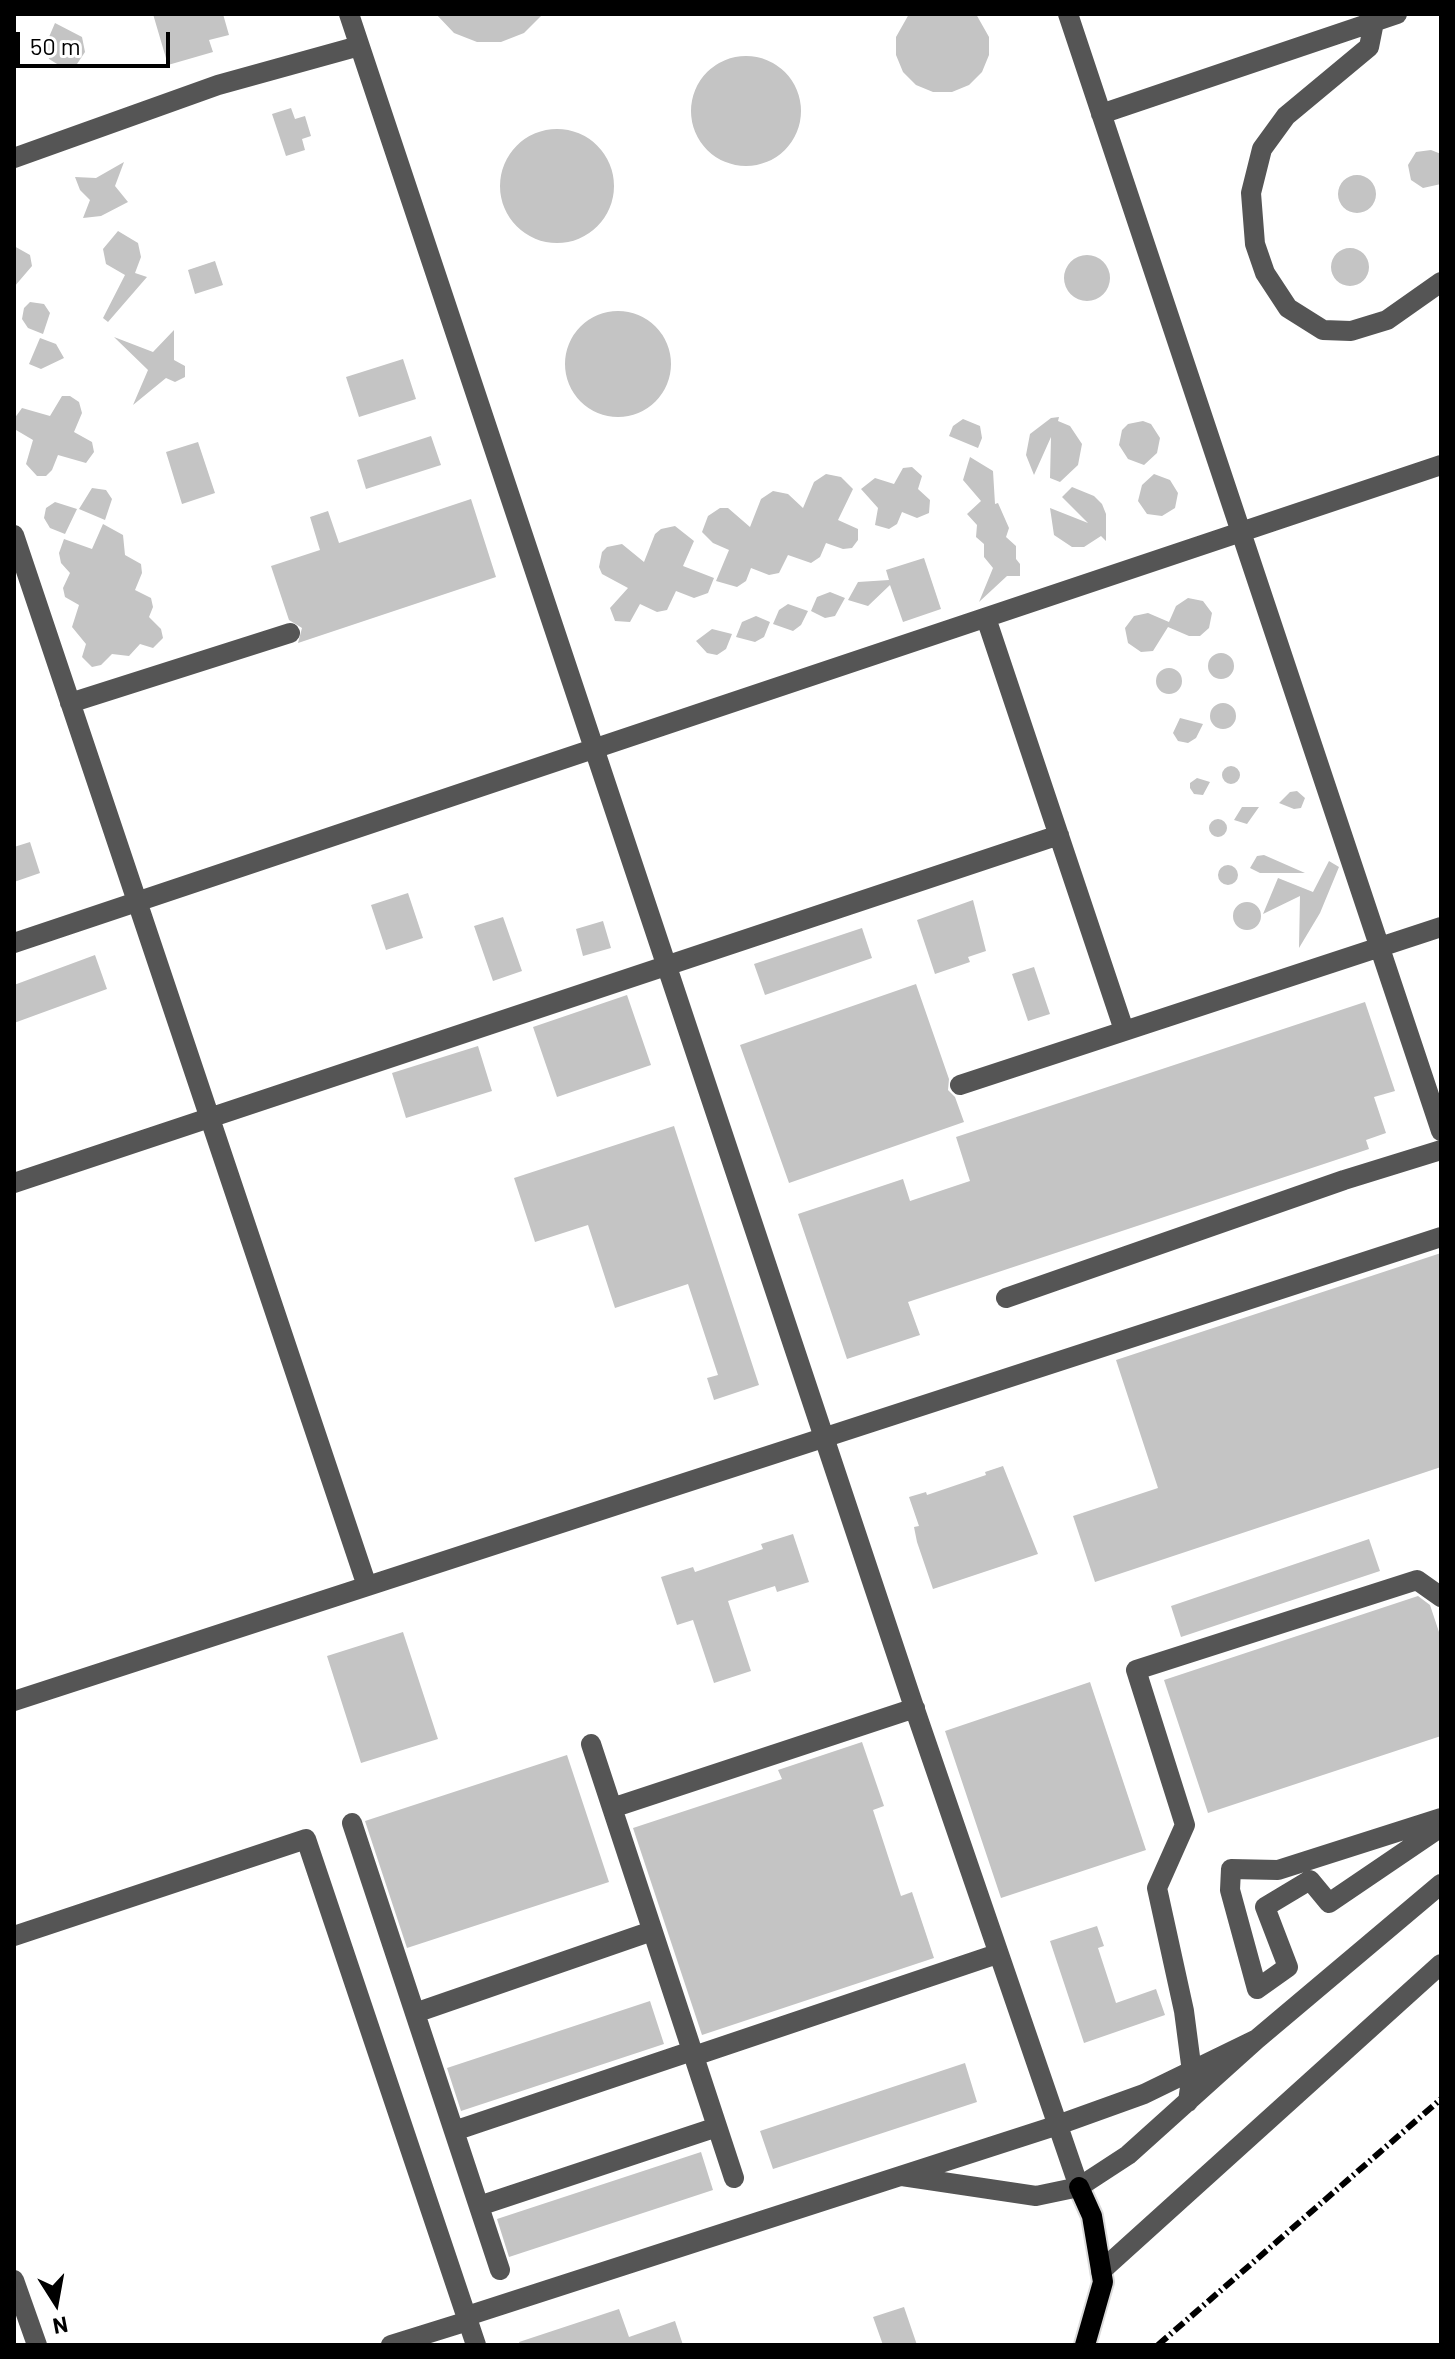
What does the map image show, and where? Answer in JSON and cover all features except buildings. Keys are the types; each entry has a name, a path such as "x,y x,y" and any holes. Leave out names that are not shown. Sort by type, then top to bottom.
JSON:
{"main road":[{"path":"1079,2187 1092,2216 1103,2282 1085,2345"}],"street":[{"path":"349,14 997,1954 1079,2187"},
{"path":"1068,14 1441,1131"},
{"path":"1101,114 1397,14"},
{"path":"1374,22 1369,47 1286,116 1262,149 1251,193 1255,244 1265,273 1288,308 1323,330 1351,331 1387,320 1441,282"},
{"path":"14,158 218,85 359,46"},
{"path":"14,943 1441,465"},
{"path":"14,535 367,1586"},
{"path":"986,618 1124,1030"},
{"path":"70,703 290,633"},
{"path":"14,1183 1059,835"},
{"path":"960,1085 1441,927"},
{"path":"1006,1298 1344,1180 1441,1150"},
{"path":"14,1701 1441,1237"},
{"path":"1188,2102 1192,2072 1184,2011 1157,1888 1185,1825 1136,1670 1417,1580 1441,1597"},
{"path":"612,1808 915,1708"},
{"path":"591,1744 734,2178"},
{"path":"1441,1818 1278,1870 1231,1869 1230,1890 1257,1989 1288,1967 1265,1907 1310,1880 1329,1903 1441,1827"},
{"path":"352,1823 500,2270"},
{"path":"14,1936 306,1839 476,2345"},
{"path":"894,2175 1036,2196 1079,2187 1128,2155 1257,2039 1441,1884"},
{"path":"415,2013 652,1931"},
{"path":"454,2131 997,1954"},
{"path":"1101,2271 1441,1964"},
{"path":"391,2345 894,2175 1055,2126 1144,2094 1257,2039"},
{"path":"1144,2094 1155,2107 1160,2127"},
{"path":"479,2206 717,2127"},
{"path":"14,2280 37,2345"}],"railway":[{"path":"1158,2345 1441,2099"}]}
